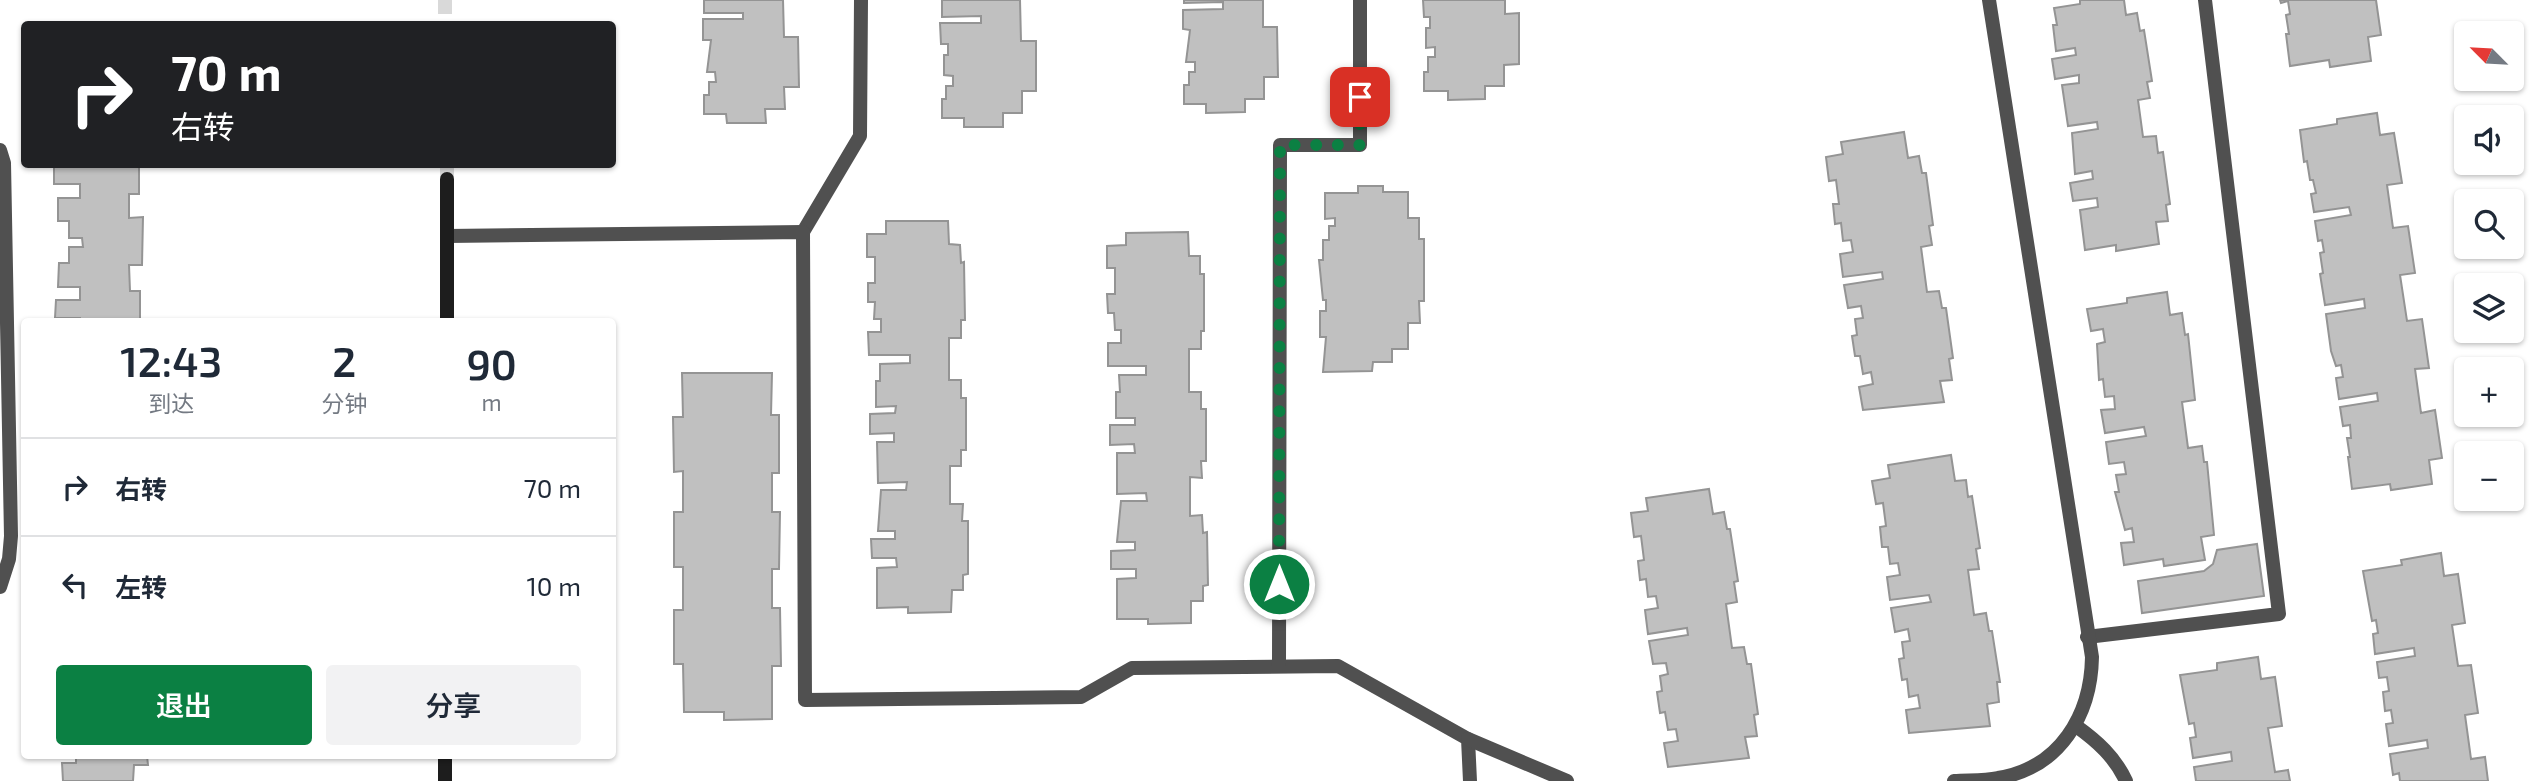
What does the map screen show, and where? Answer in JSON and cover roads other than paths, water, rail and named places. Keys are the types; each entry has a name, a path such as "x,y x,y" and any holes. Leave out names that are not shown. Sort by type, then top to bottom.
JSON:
{"street":[{"path":"447,179 447,318"},
{"path":"445,759 445,781"}],"lane":[{"path":"862,0 860,136 803,232 806,700 1081,697 1132,668 1338,666 1468,739 1567,781"},
{"path":"1279,666 1280,145 1360,145 1360,0"},
{"path":"1954,781 1996,779 2020,773 2042,761 2076,726 2091,681 2092,657 1989,0"},
{"path":"2087,637 2279,614 2205,0"},
{"path":"0,150 4,163 11,536 9,559 0,587"},
{"path":"447,236 803,232"},
{"path":"2076,726 2098,742 2115,761 2126,781"},
{"path":"1468,739 1470,781"}],"tunnel":[{"path":"445,0 445,21"},
{"path":"447,168 447,179"}]}
